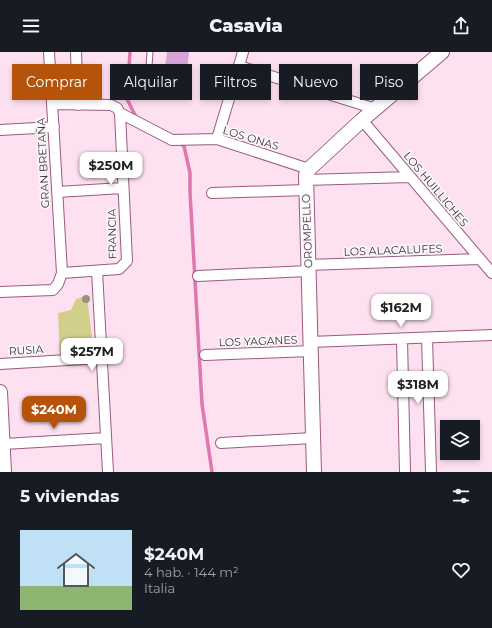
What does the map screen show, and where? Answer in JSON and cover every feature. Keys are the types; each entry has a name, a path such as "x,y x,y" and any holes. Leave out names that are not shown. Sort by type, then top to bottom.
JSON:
{"street":[{"name":"GRAN BRETAÑA","path":"49,52 62,273"},
{"path":"76,52 78,104"},
{"path":"240,64 243,52"},
{"path":"306,180 362,120 442,52"},
{"path":"271,76 376,109"},
{"path":"217,139 229,100"},
{"path":"52,104 111,105 117,108 120,113"},
{"name":"LOS ONAS","path":"120,113 176,140 217,139 306,180"},
{"name":"FRANCIA","path":"62,273 119,269 126,261 120,113"},
{"name":"LOS HUILLICHES","path":"362,120 492,273"},
{"path":"0,130 54,127"},
{"name":"LOS ONAS","path":"212,193 306,180 410,178"},
{"name":"OROMPELLO","path":"306,180 314,472"},
{"path":"57,192 123,188"},
{"name":"LOS ALACALUFES","path":"198,276 308,268 479,259"},
{"path":"97,271 108,472"},
{"path":"0,292 53,290 58,284 62,273"},
{"name":"LOS YAGANES","path":"206,355 402,339 492,335"},
{"path":"427,338 431,472"},
{"path":"402,339 405,472"},
{"name":"RUSIA","path":"0,364 102,358"},
{"path":"0,392 4,472"},
{"path":"2,452 106,438"},
{"path":"221,443 313,438"}],"lane":[{"path":"149,64 150,52"}],"shaded area":[{"path":"87,296 94,355 60,358 58,313 71,310 76,299"}],"building":[{"path":"167,52 189,52 188,64 166,64"}],"waterway":[{"path":"130,52 127,99 137,119"},
{"path":"178,142 184,146 190,173 202,404 212,472"}]}
